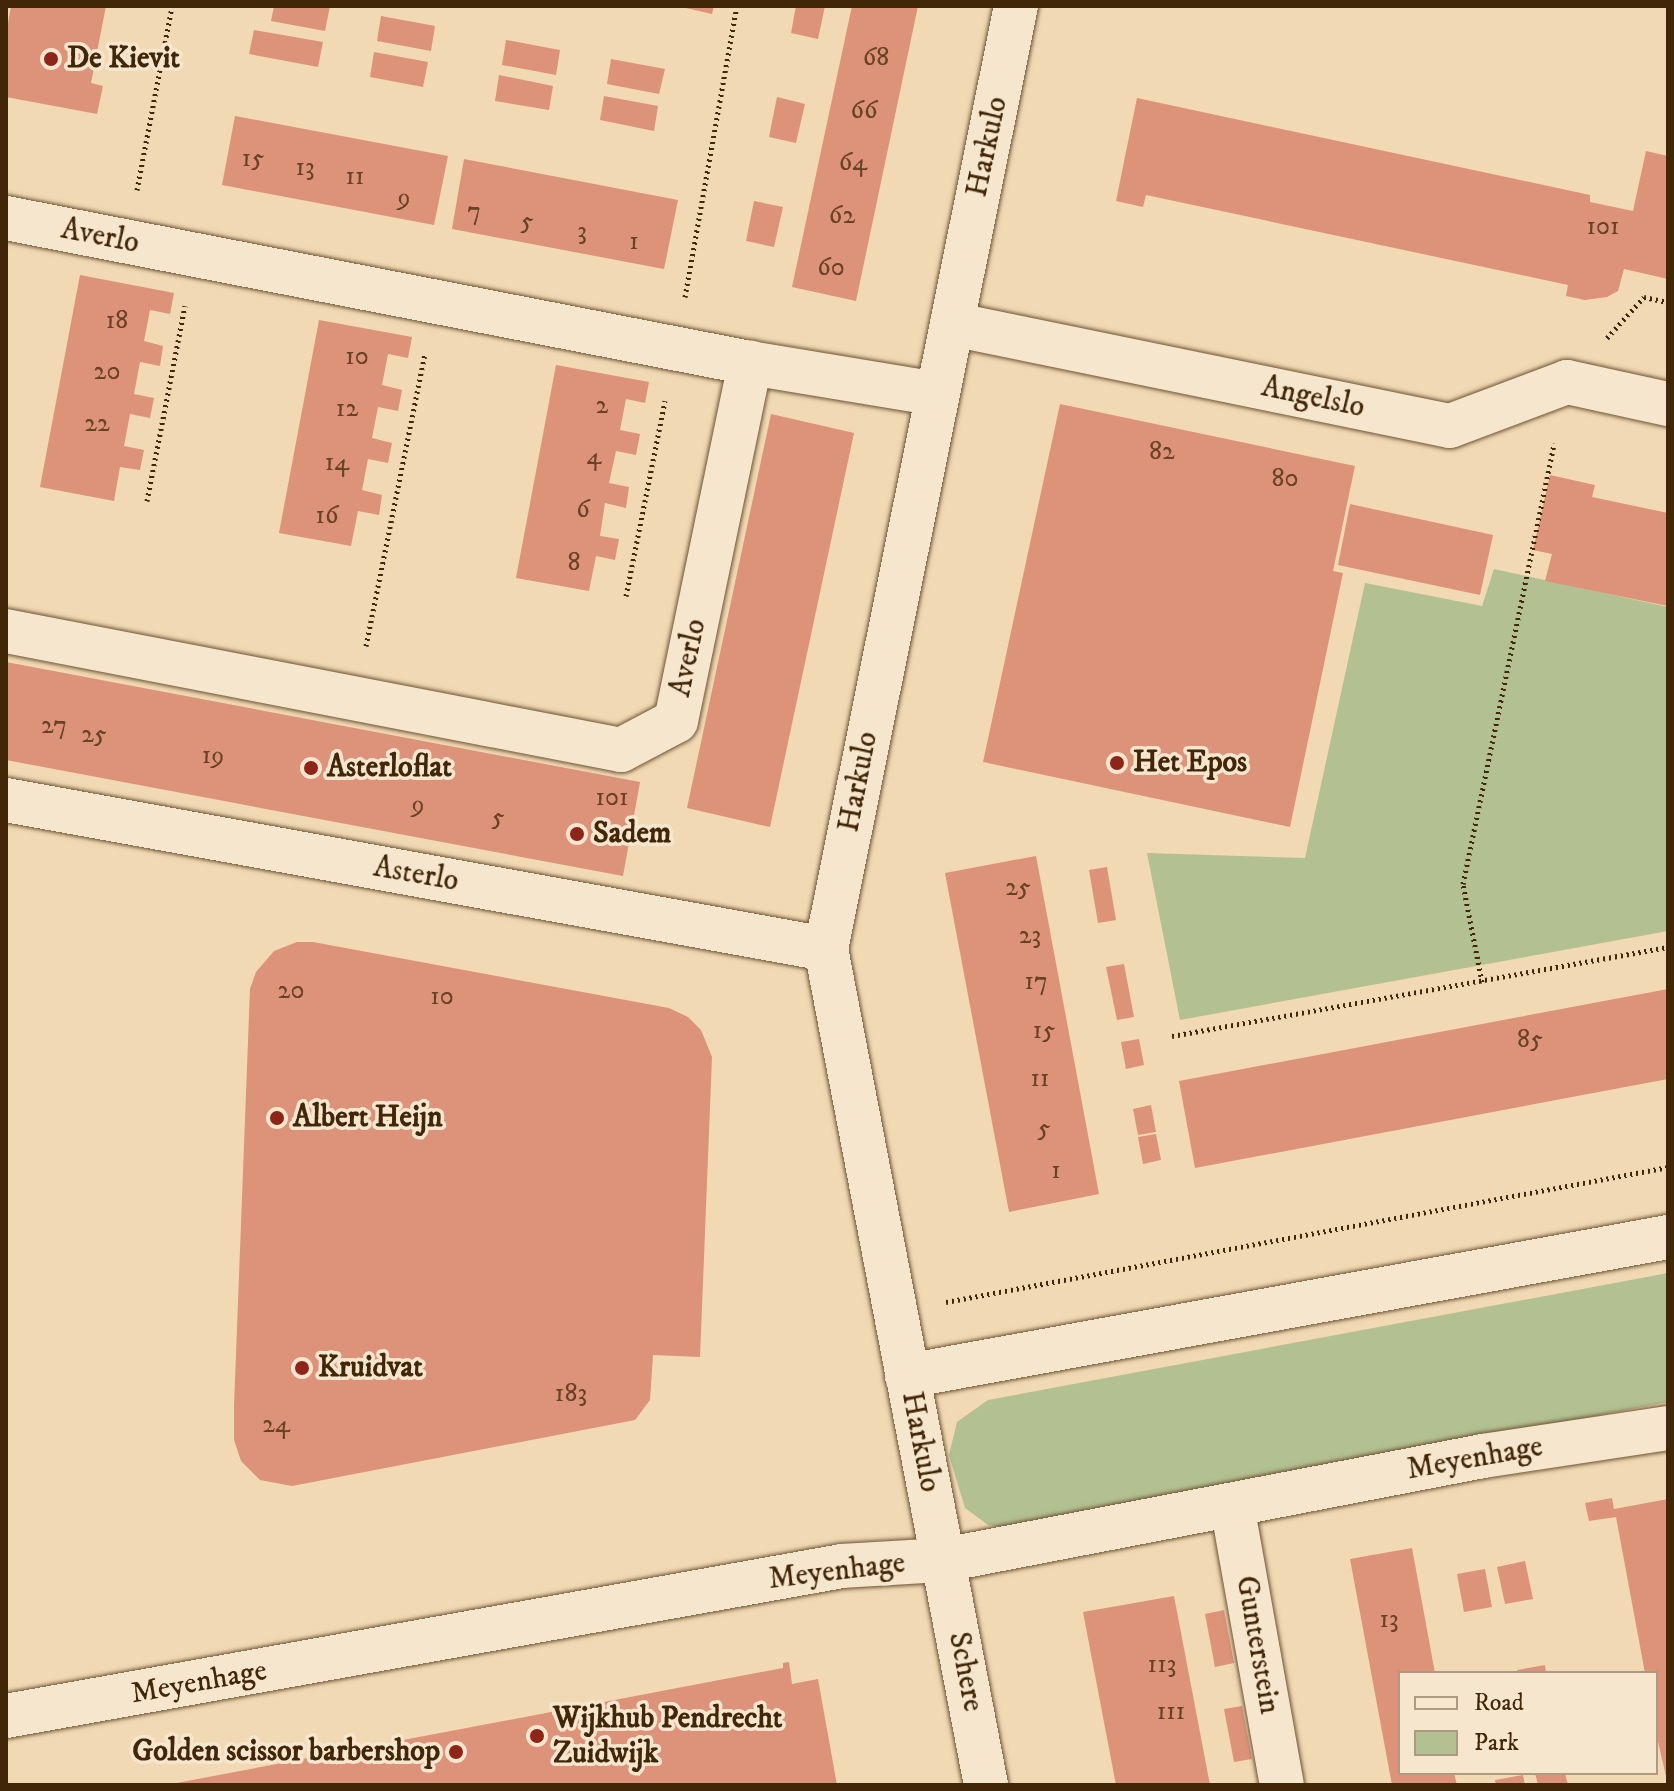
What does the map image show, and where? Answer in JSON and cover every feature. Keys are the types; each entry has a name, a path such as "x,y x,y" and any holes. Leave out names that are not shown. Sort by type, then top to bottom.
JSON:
{"street":[{"name":"Harkulo","path":"944,1560 826,949 1016,6"},
{"name":"Averlo","path":"6,218 750,363 937,394"},
{"name":"Angelslo","path":"952,324 1450,426 1567,382"},
{"name":"Averlo","path":"6,631 621,750 676,721 750,363"},
{"path":"1567,382 1668,404"},
{"name":"Asterlo","path":"6,800 826,949"},
{"path":"907,1376 1668,1237"},
{"name":"Meyenhage","path":"6,1716 842,1566 944,1560 1483,1456 1668,1428"},
{"name":"Gunterstein","path":"1232,1505 1282,1785"},
{"name":"Schere","path":"944,1560 986,1785"}],"path":[{"path":"127,242 172,6"},
{"path":"626,596 676,349 737,6"},
{"path":"147,501 195,256"},
{"path":"1482,982 1463,884 1567,382 1644,297 1668,302"},
{"path":"356,698 435,302"},
{"path":"1172,1036 1668,947"},
{"path":"896,1311 1668,1167"}],"green space":[{"path":"1494,569 1668,607 1668,931 1180,1020 1147,853 1305,858 1365,583 1482,606"},
{"path":"1668,1273 1668,1402 1010,1528 988,1525 965,1508 949,1455 957,1422 988,1400"}],"building":[{"name":"De Kievit","path":"11,6 106,6 91,83 103,86 97,114 6,97 6,35"},
{"path":"274,6 330,6 325,31 271,21"},
{"path":"677,6 714,6 712,14"},
{"path":"796,6 825,6 818,39 791,33"},
{"path":"852,6 918,6 856,301 792,287"},
{"path":"381,16 435,26 431,51 377,41"},
{"path":"254,30 323,42 318,67 249,54"},
{"path":"506,40 560,50 556,75 502,65"},
{"path":"374,52 428,62 423,87 370,77"},
{"path":"611,59 665,69 659,94 607,84"},
{"path":"499,75 553,86 549,110 495,101"},
{"path":"604,96 658,106 654,131 600,120"},
{"path":"777,97 805,104 796,143 769,137"},
{"path":"1137,98 1590,195 1590,202 1633,211 1646,151 1668,156 1668,279 1624,269 1618,291 1607,297 1585,300 1566,296 1568,285 1146,195 1143,207 1116,201"},
{"path":"235,116 448,156 434,225 222,185"},
{"path":"464,159 678,200 664,269 452,229"},
{"path":"754,201 783,207 774,247 746,241"},
{"path":"80,275 174,293 170,314 150,310 144,341 163,346 160,366 140,362 134,394 154,398 150,418 130,414 124,446 144,450 140,470 120,467 114,501 40,487"},
{"path":"319,320 412,337 408,358 388,354 382,385 402,390 398,411 378,407 372,438 392,443 388,463 368,459 362,490 382,495 379,515 358,511 351,546 279,533"},
{"path":"556,365 649,382 645,403 626,399 620,430 640,434 636,455 616,451 609,483 629,487 626,508 605,503 600,536 619,539 615,560 596,556 589,591 516,578"},
{"name":"Het Epos","path":"1060,404 1355,466 1333,571 1343,573 1290,827 983,762"},
{"path":"771,414 854,433 770,827 687,808"},
{"path":"1550,475 1595,485 1592,497 1668,513 1668,606 1545,581 1552,554 1533,550"},
{"path":"1350,504 1493,535 1480,595 1338,565"},
{"name":"Asterloflat","path":"6,662 640,782 623,876 6,760"},
{"path":"1036,856 1099,1194 1009,1212 945,873"},
{"path":"1107,867 1116,920 1098,923 1089,870"},
{"path":"297,942 313,942 669,1008 688,1017 701,1030 712,1057 700,1357 653,1355 650,1400 635,1420 292,1486 260,1480 241,1461 234,1440 234,1407 250,989 256,972 274,951"},
{"path":"1124,964 1134,1017 1117,1020 1106,967"},
{"path":"1668,989 1668,1079 1195,1168 1179,1081"},
{"path":"1139,1039 1144,1065 1126,1069 1121,1042"},
{"path":"1151,1105 1156,1132 1138,1135 1133,1109"},
{"path":"1156,1134 1161,1160 1143,1164 1138,1137"},
{"path":"1612,1498 1614,1509 1668,1499 1668,1785 1658,1742 1658,1671 1645,1671 1616,1517 1589,1521 1585,1503"},
{"path":"1412,1548 1435,1671 1398,1671 1398,1775 1454,1775 1457,1785 1392,1785 1350,1559"},
{"path":"1525,1561 1533,1599 1505,1604 1497,1567"},
{"path":"1485,1569 1492,1607 1464,1612 1457,1574"},
{"path":"1174,1596 1210,1785 1116,1785 1083,1612"},
{"path":"1224,1610 1234,1663 1215,1667 1205,1614"},
{"path":"789,1662 792,1684 818,1679 837,1785 166,1785 783,1668 783,1663"},
{"path":"1545,1665 1546,1671 1517,1671"},
{"path":"1242,1706 1252,1759 1234,1762 1224,1709"},
{"path":"1523,1775 1525,1785 1496,1785 1495,1780"},
{"path":"1536,1775 1566,1775 1568,1785 1538,1785"}],"place":[{"name":"De Kievit","path":"51,59"},
{"name":"Het Epos","path":"1117,763"},
{"name":"Asterloflat","path":"311,768"},
{"name":"Sadem","path":"577,834"},
{"name":"Albert Heijn","path":"277,1118"},
{"name":"Kruidvat","path":"302,1368"},
{"name":"Wijkhub Pendrecht Zuidwijk","path":"537,1736"},
{"name":"Golden scissor barbershop","path":"456,1752"}]}
